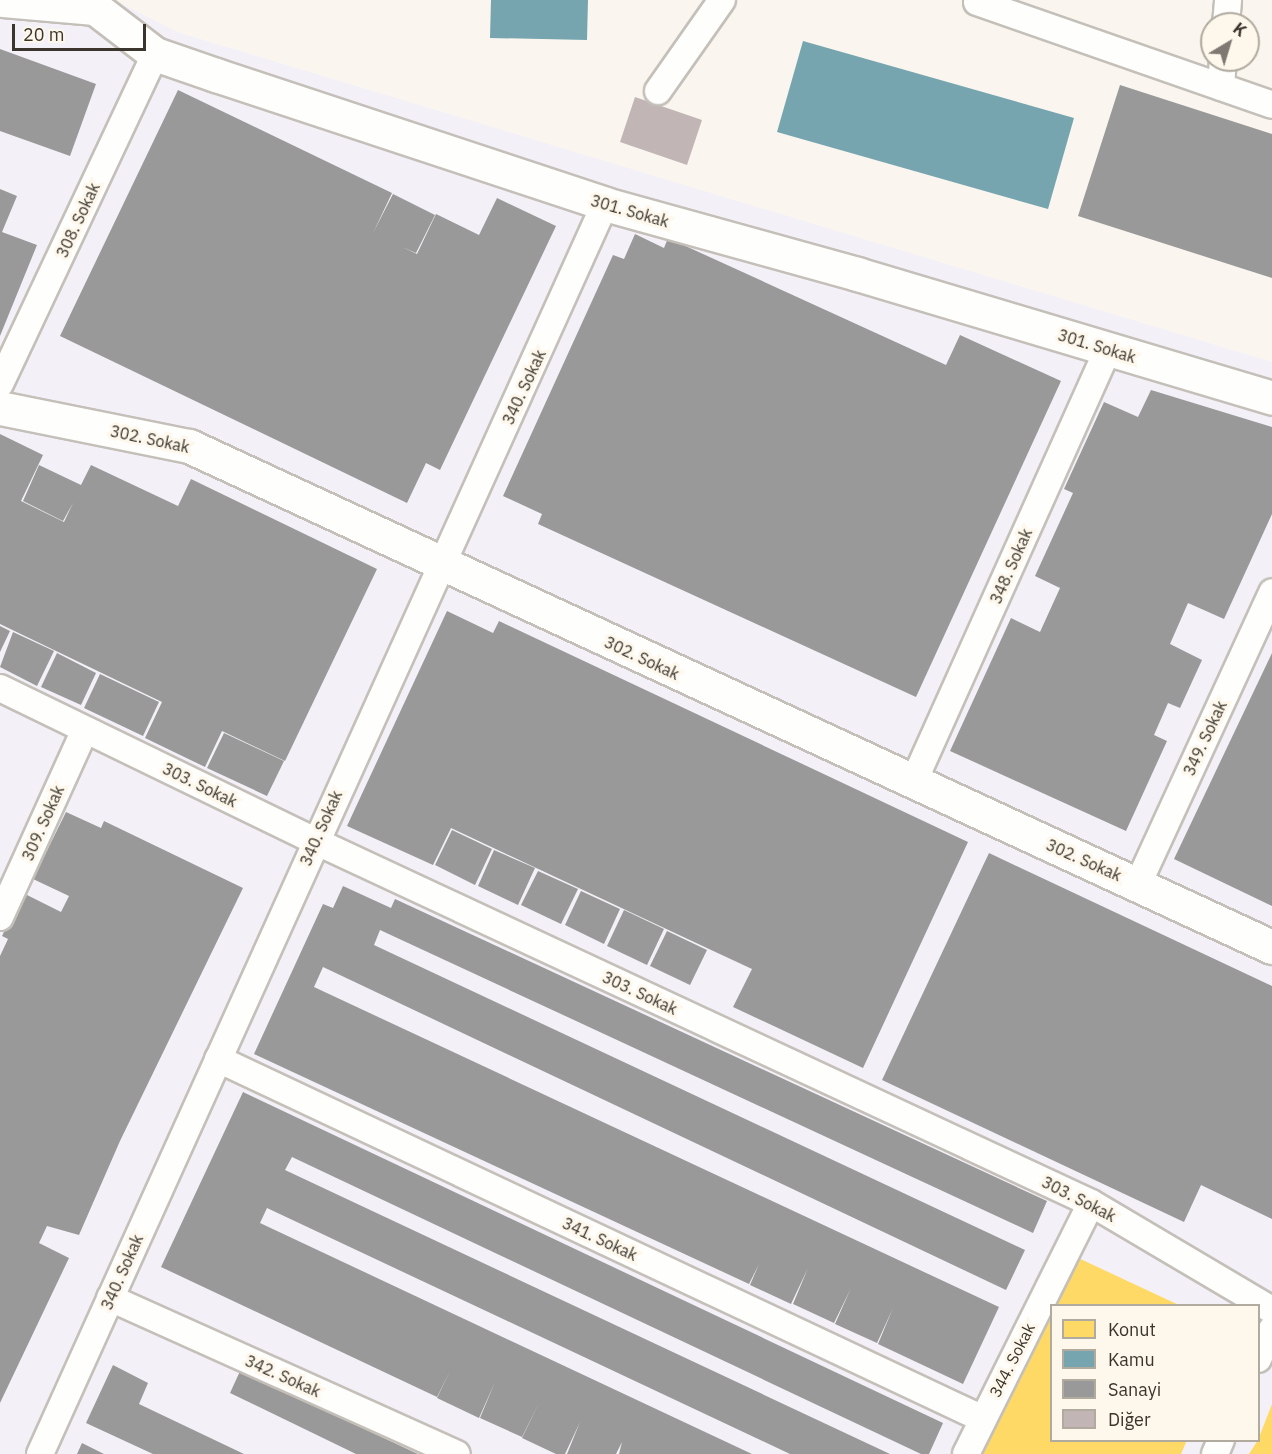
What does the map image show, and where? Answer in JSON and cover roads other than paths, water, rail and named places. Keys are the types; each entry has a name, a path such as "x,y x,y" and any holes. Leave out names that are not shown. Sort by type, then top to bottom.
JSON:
{"street":[{"name":"301. Sokak","path":"3,0 94,4 155,54 605,204 857,274 1272,398"},
{"name":"302. Sokak","path":"0,408 189,446 441,565 1272,947"}],"lane":[{"path":"658,91 722,0"},
{"path":"978,1 1272,105"},
{"name":"308. Sokak","path":"0,384 155,54"},
{"path":"1221,87 1222,72"},
{"name":"340. Sokak","path":"40,1454 315,841 605,204"},
{"name":"348. Sokak","path":"913,783 1108,350"},
{"name":"349. Sokak","path":"1138,884 1272,592"},
{"name":"303. Sokak","path":"0,688 315,841 1091,1203 1272,1310"},
{"name":"309. Sokak","path":"0,917 85,730"},
{"name":"341. Sokak","path":"218,1059 983,1419"},
{"name":"344. Sokak","path":"966,1454 1091,1203"},
{"name":"342. Sokak","path":"110,1298 457,1454"},
{"path":"1260,1355 1272,1329"}]}
